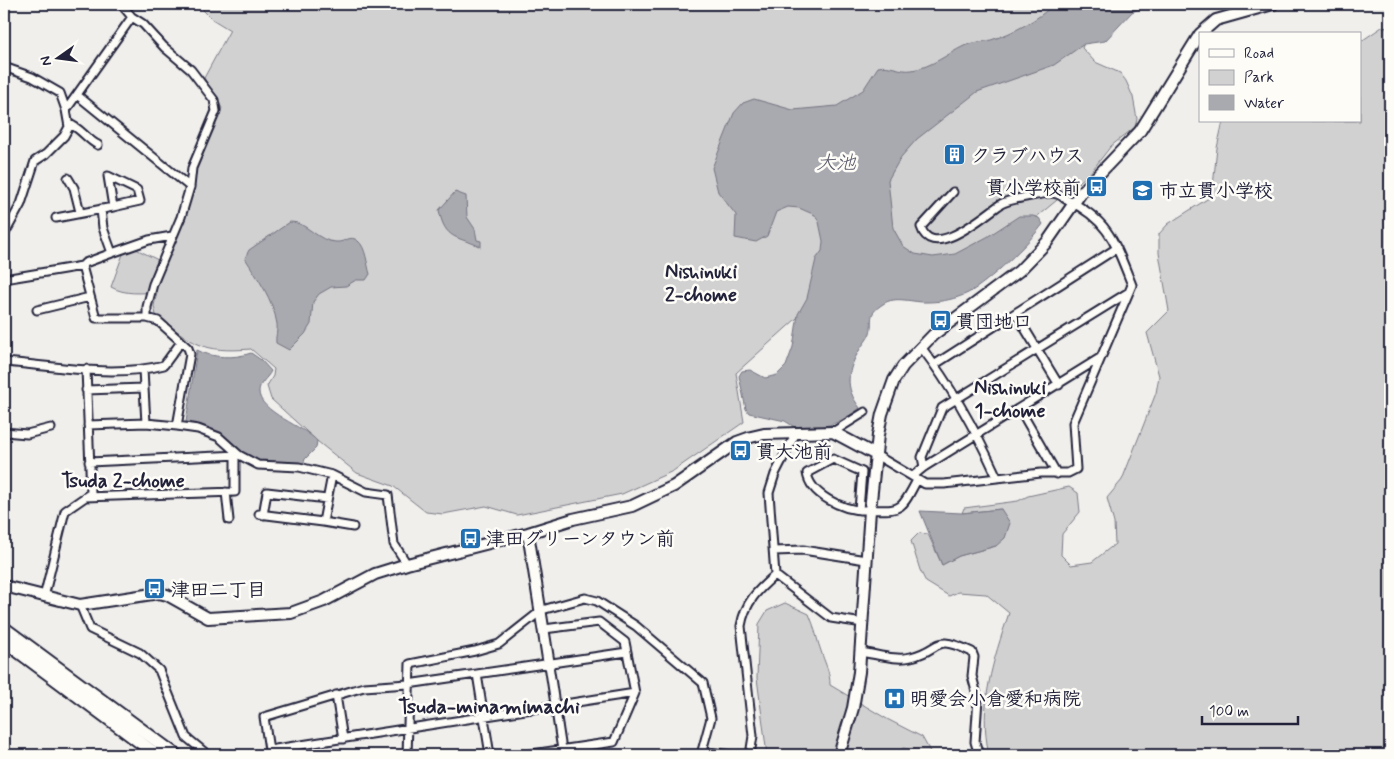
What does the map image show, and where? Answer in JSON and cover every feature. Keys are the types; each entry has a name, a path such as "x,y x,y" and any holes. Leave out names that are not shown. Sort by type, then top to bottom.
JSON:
{"main road":[{"path":"4,628 176,755"},
{"path":"4,641 157,755"}],"street":[{"path":"121,4 132,17 143,24 164,47 191,70 216,106 214,117 192,168 190,187 153,284 147,307 147,318"},
{"path":"1202,32 1216,20 1242,10 1273,4"},
{"path":"66,110 132,17"},
{"path":"839,755 853,708 863,623 866,560 876,455 882,414 888,395 903,366 921,347 953,318 1019,271 1047,242 1092,180 1140,131 1199,36"},
{"path":"4,67 32,77 60,93 69,124 64,136 35,161 21,204 4,234"},
{"path":"77,96 190,187"},
{"path":"69,124 78,127 89,141 98,145"},
{"path":"56,218 80,212 113,207 140,201 138,190 108,176 113,207"},
{"path":"68,178 74,188 80,212"},
{"path":"4,586 80,605 159,593 167,595 208,618 291,614 324,601 375,574 573,519 632,506 674,486 737,442 764,434 833,432 925,484 944,484 1041,473 1068,473 1076,469 1073,423 1132,285 1117,248 1100,220 1076,203 1057,193 1012,200 1002,204 986,218 964,232 939,239 926,236 921,228 953,192"},
{"path":"100,209 103,228 112,253"},
{"path":"4,279 82,266 85,262 149,240 172,236"},
{"path":"934,365 1117,248"},
{"path":"82,266 96,318 147,318 158,322 188,348 190,354 177,426"},
{"path":"924,467 922,457 942,408 1129,292"},
{"path":"37,310 90,297"},
{"path":"1016,314 1059,385"},
{"path":"4,362 86,370 143,369 164,365 181,342"},
{"path":"921,347 978,435 997,477"},
{"path":"859,510 862,472 833,459 808,473 808,480 819,494 852,510 859,510 870,510 897,509 904,505 915,478 924,467 1100,358"},
{"path":"143,369 146,423"},
{"path":"44,597 65,511 91,493 86,370"},
{"path":"86,390 144,388"},
{"path":"1019,408 1057,474"},
{"path":"833,432 865,412"},
{"path":"88,425 146,423 198,430 218,437 237,455 258,465 299,467 332,475 366,492 388,496 394,544 407,564"},
{"path":"4,432 26,434 51,428"},
{"path":"775,575 769,500 770,484 796,433"},
{"path":"89,462 237,455"},
{"path":"85,497 236,492 237,455"},
{"path":"323,522 332,475"},
{"path":"226,492 229,520"},
{"path":"327,499 267,492 261,514 352,527"},
{"path":"528,533 542,610 562,750"},
{"path":"774,551 803,550 866,560"},
{"path":"775,575 831,618 863,623"},
{"path":"752,753 753,736 741,626 744,611 755,593 775,575"},
{"path":"407,755 406,729 410,664 475,652 499,644 542,610 585,598 598,601 636,626 702,683 711,718 702,751 731,755"},
{"path":"80,605 90,629 140,653 159,670 186,737 208,755"},
{"path":"526,755 614,742 635,694 625,642 599,622 544,629"},
{"path":"860,652 910,658 940,642 954,644 972,652 974,657 972,676 978,699 975,742 979,755"},
{"path":"627,652 549,665 408,684 364,687 264,717 269,750 635,694"},
{"path":"477,674 490,755"},
{"path":"336,695 343,740"}],"green space":[{"path":"203,4 1122,4 1086,38 1082,48 1095,62 1120,73 1133,97 1137,119 1135,127 1111,146 1090,173 1012,237 948,263 866,256 736,373 744,422 673,471 622,494 517,515 486,506 443,514 426,512 393,486 357,473 317,441 271,399 267,386 273,376 274,369 251,349 209,348 199,344 190,340 156,315 154,306 157,292 128,292 111,287 123,254 134,248 164,263 180,221 187,211 194,168 222,108 204,78 230,30 212,19 203,10"},
{"path":"1382,27 1390,28 1390,755 989,755 986,737 986,701 993,666 1009,613 986,594 958,592 949,596 926,582 920,570 911,541 919,533 928,534 942,565 959,556 996,546 1001,509 962,513 964,508 1018,501 1028,496 1069,487 1078,493 1080,512 1062,534 1061,555 1071,565 1092,562 1115,544 1114,523 1107,498 1122,480 1156,393 1159,376 1147,333 1169,311 1159,253 1159,234 1168,224 1212,196 1217,148 1223,122 1362,122 1362,41"},
{"path":"785,603 809,614 828,669 830,685 887,719 922,737 932,755 921,755 918,751 903,748 894,755 767,755 757,678 759,624 767,611"}],"water":[{"name":"大池","path":"1054,4 1149,4 1132,12 1105,41 1084,44 1054,65 977,92 917,139 901,157 888,180 893,228 903,246 915,254 933,257 955,254 987,237 1019,216 1039,218 1043,224 1008,262 986,281 968,293 938,301 893,300 888,301 874,311 869,335 860,349 850,372 851,393 860,408 852,414 830,425 796,428 785,421 749,413 746,409 739,376 742,371 750,370 765,378 777,375 786,366 793,347 798,314 807,298 816,259 822,251 823,241 819,222 815,215 799,208 788,207 776,212 767,236 756,242 735,238 736,215 718,192 712,168 734,113 743,103 754,99 793,110 837,106 863,90 878,67 887,66 912,70 926,66 964,46 1008,34 1033,21"},
{"path":"455,192 466,196 467,217 475,229 477,240 481,241 481,247 454,236 445,227 439,210"},
{"path":"290,222 301,225 323,239 330,241 339,242 352,238 355,239 363,247 370,274 366,280 356,280 346,286 331,287 319,294 313,302 311,324 305,334 289,350 276,343 277,324 272,306 245,258 249,250"},
{"path":"197,350 210,355 224,357 251,353 261,360 271,371 259,388 261,399 274,412 317,441 316,448 305,459 303,465 271,464 253,460 244,456 205,427 186,422"},
{"path":"1001,509 1010,523 1005,538 996,546 959,556 942,565 920,511 962,513"}],"place":[{"name":"クラブハウス","path":"955,155"},
{"name":"貫小学校前","path":"1097,187"},
{"name":"市立貫小学校","path":"1143,190"},
{"name":"貫団地口","path":"940,321"},
{"name":"貫大池前","path":"740,451"},
{"name":"津田グリーンタウン前","path":"470,538"},
{"name":"津田二丁目","path":"155,589"},
{"name":"明愛会小倉愛和病院","path":"894,698"}],"district":[{"name":"Nishinuki 2-chome","path":"701,282"},
{"name":"Nishinuki 1-chome","path":"1010,398"},
{"name":"Tsuda 2-chome","path":"123,480"},
{"name":"Tsuda-minamimachi","path":"489,706"}]}
